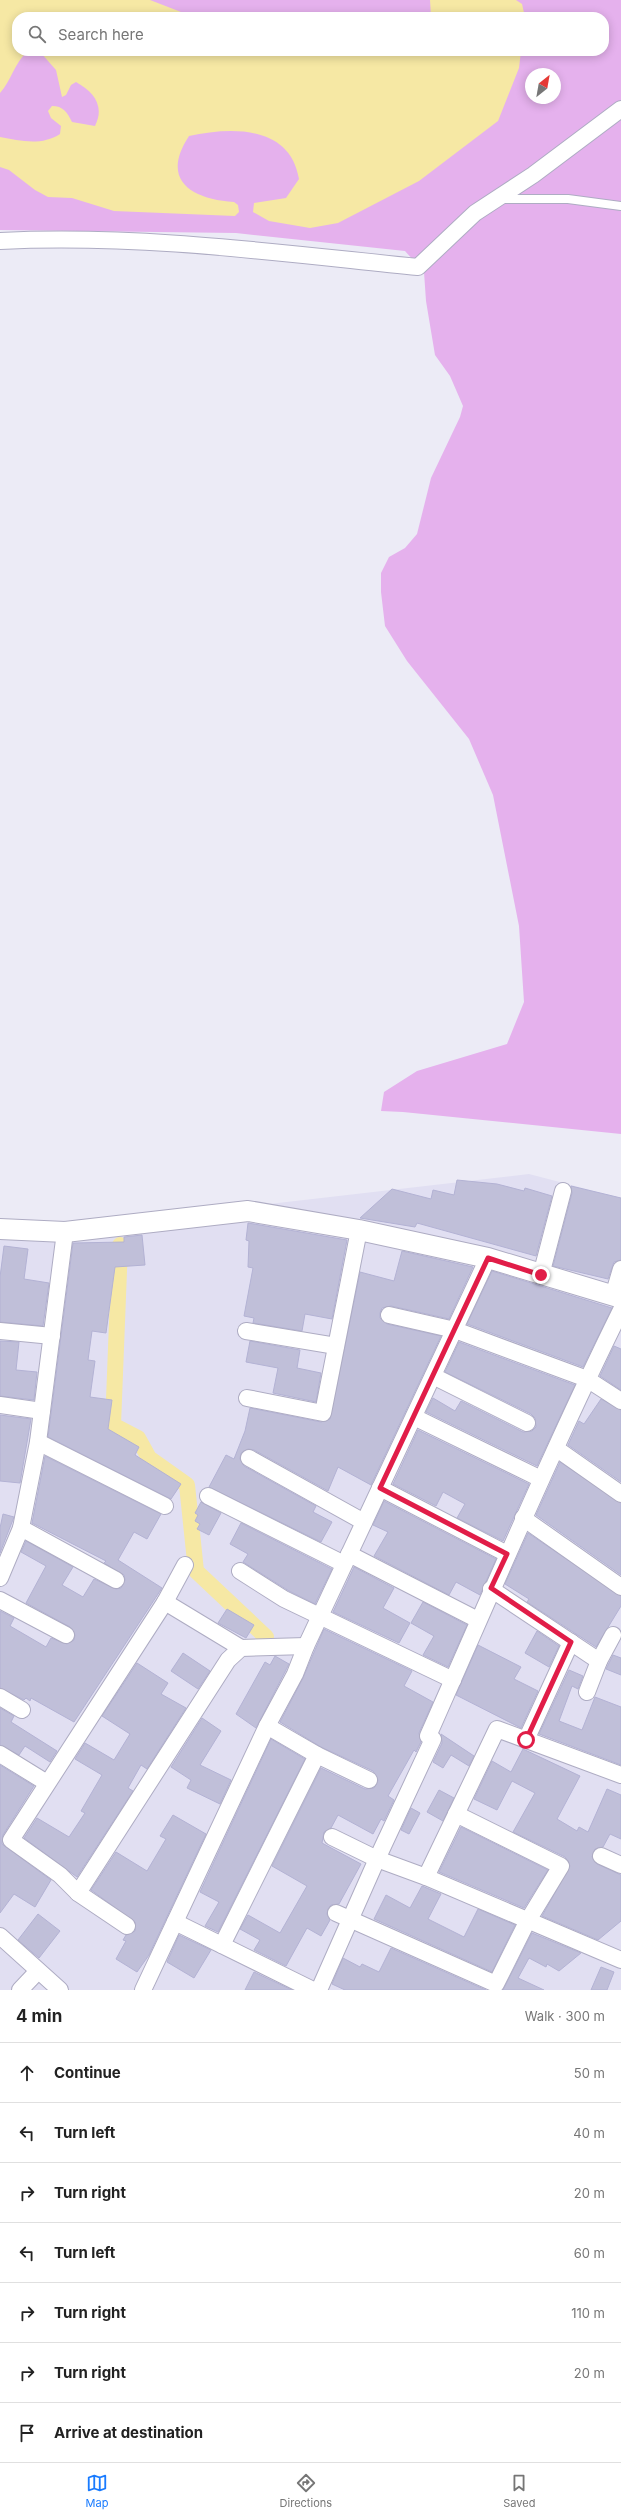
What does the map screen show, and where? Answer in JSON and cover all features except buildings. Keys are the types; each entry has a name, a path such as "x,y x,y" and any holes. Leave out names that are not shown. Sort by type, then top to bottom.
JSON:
{"street":[{"path":"0,241 44,239 204,244 418,268 475,213 533,175 621,109"},
{"path":"541,1275 563,1191"},
{"path":"0,1229 65,1232 248,1211 358,1230 488,1258 618,1301"},
{"path":"247,1398 323,1413 358,1230"},
{"path":"0,1578 21,1528 38,1442 65,1232"},
{"path":"143,1990 267,1726 295,1674 320,1614 488,1258"},
{"path":"320,1990 343,1916 370,1856 433,1739 428,1736 491,1588 541,1479 557,1449 587,1379 618,1301 621,1269"},
{"path":"389,1315 455,1330 587,1379 621,1401"},
{"path":"0,1331 52,1336"},
{"path":"246,1331 336,1346"},
{"path":"433,1376 526,1422"},
{"path":"0,1406 42,1411"},
{"path":"414,1417 541,1479"},
{"path":"38,1442 165,1506"},
{"path":"557,1449 621,1494"},
{"path":"248,1458 364,1522"},
{"path":"380,1488 507,1554"},
{"path":"208,1496 478,1620"},
{"path":"523,1518 621,1587"},
{"path":"21,1528 116,1580"},
{"path":"127,1926 78,1893 60,1875 6,1837 47,1783 165,1602 185,1565"},
{"path":"240,1571 284,1599 320,1614 453,1680"},
{"path":"491,1588 599,1661"},
{"path":"0,1600 66,1635"},
{"path":"165,1602 241,1648 306,1646"},
{"path":"588,1692 599,1661 613,1635"},
{"path":"526,1740 571,1642"},
{"path":"78,1893 228,1660 241,1648"},
{"path":"0,1697 22,1710"},
{"path":"267,1726 317,1755 369,1780"},
{"path":"426,1878 497,1729 621,1775"},
{"path":"0,1754 47,1783"},
{"path":"222,1945 317,1755"},
{"path":"343,1916 496,1984 527,1922 561,1866 456,1814"},
{"path":"332,1837 370,1856 621,1960"},
{"path":"600,1856 621,1865"},
{"path":"175,1922 307,1987"},
{"path":"0,1936 60,1990"},
{"path":"20,1990 38,1971"}],"lane":[{"path":"496,199 568,199 621,206"}],"shaded area":[{"path":"0,0 621,0 621,1134 381,1111 384,1092 417,1071 507,1044 524,1002 519,926 493,795 469,739 407,661 385,626 381,592 381,573 389,557 405,548 417,534 431,478 460,417 463,406 450,376 435,355 426,301 424,272 405,251 236,233 0,230"},
{"path":"0,0 150,0 181,12 12,12 12,56 23,56 0,93"},
{"path":"430,0 516,0 522,4 524,12 431,12"},
{"path":"44,56 520,56 519,68 498,121 419,181 338,223 310,228 269,221 253,212 254,203 286,198 299,179 293,161 284,148 272,139 257,134 240,131 223,131 189,136 181,151 178,164 179,175 184,184 193,191 205,197 234,202 238,205 239,212 235,216 114,211 72,198 48,197 35,190 9,170 0,167 0,137 31,142 46,140 60,134 61,126 51,118 48,111 52,106 62,108 72,122 95,126 98,119 99,112 96,100 88,90 76,82 71,85 66,95 62,97 56,70"},
{"path":"529,1174 621,1198 621,1990 0,1990 0,1235"}],"waterway":[{"path":"120,1245 113,1425 138,1438 149,1458 187,1485 196,1571 266,1637"}],"route":[{"path":"526,1740 571,1642 491,1588 507,1554 380,1488 488,1258 541,1275"}]}
